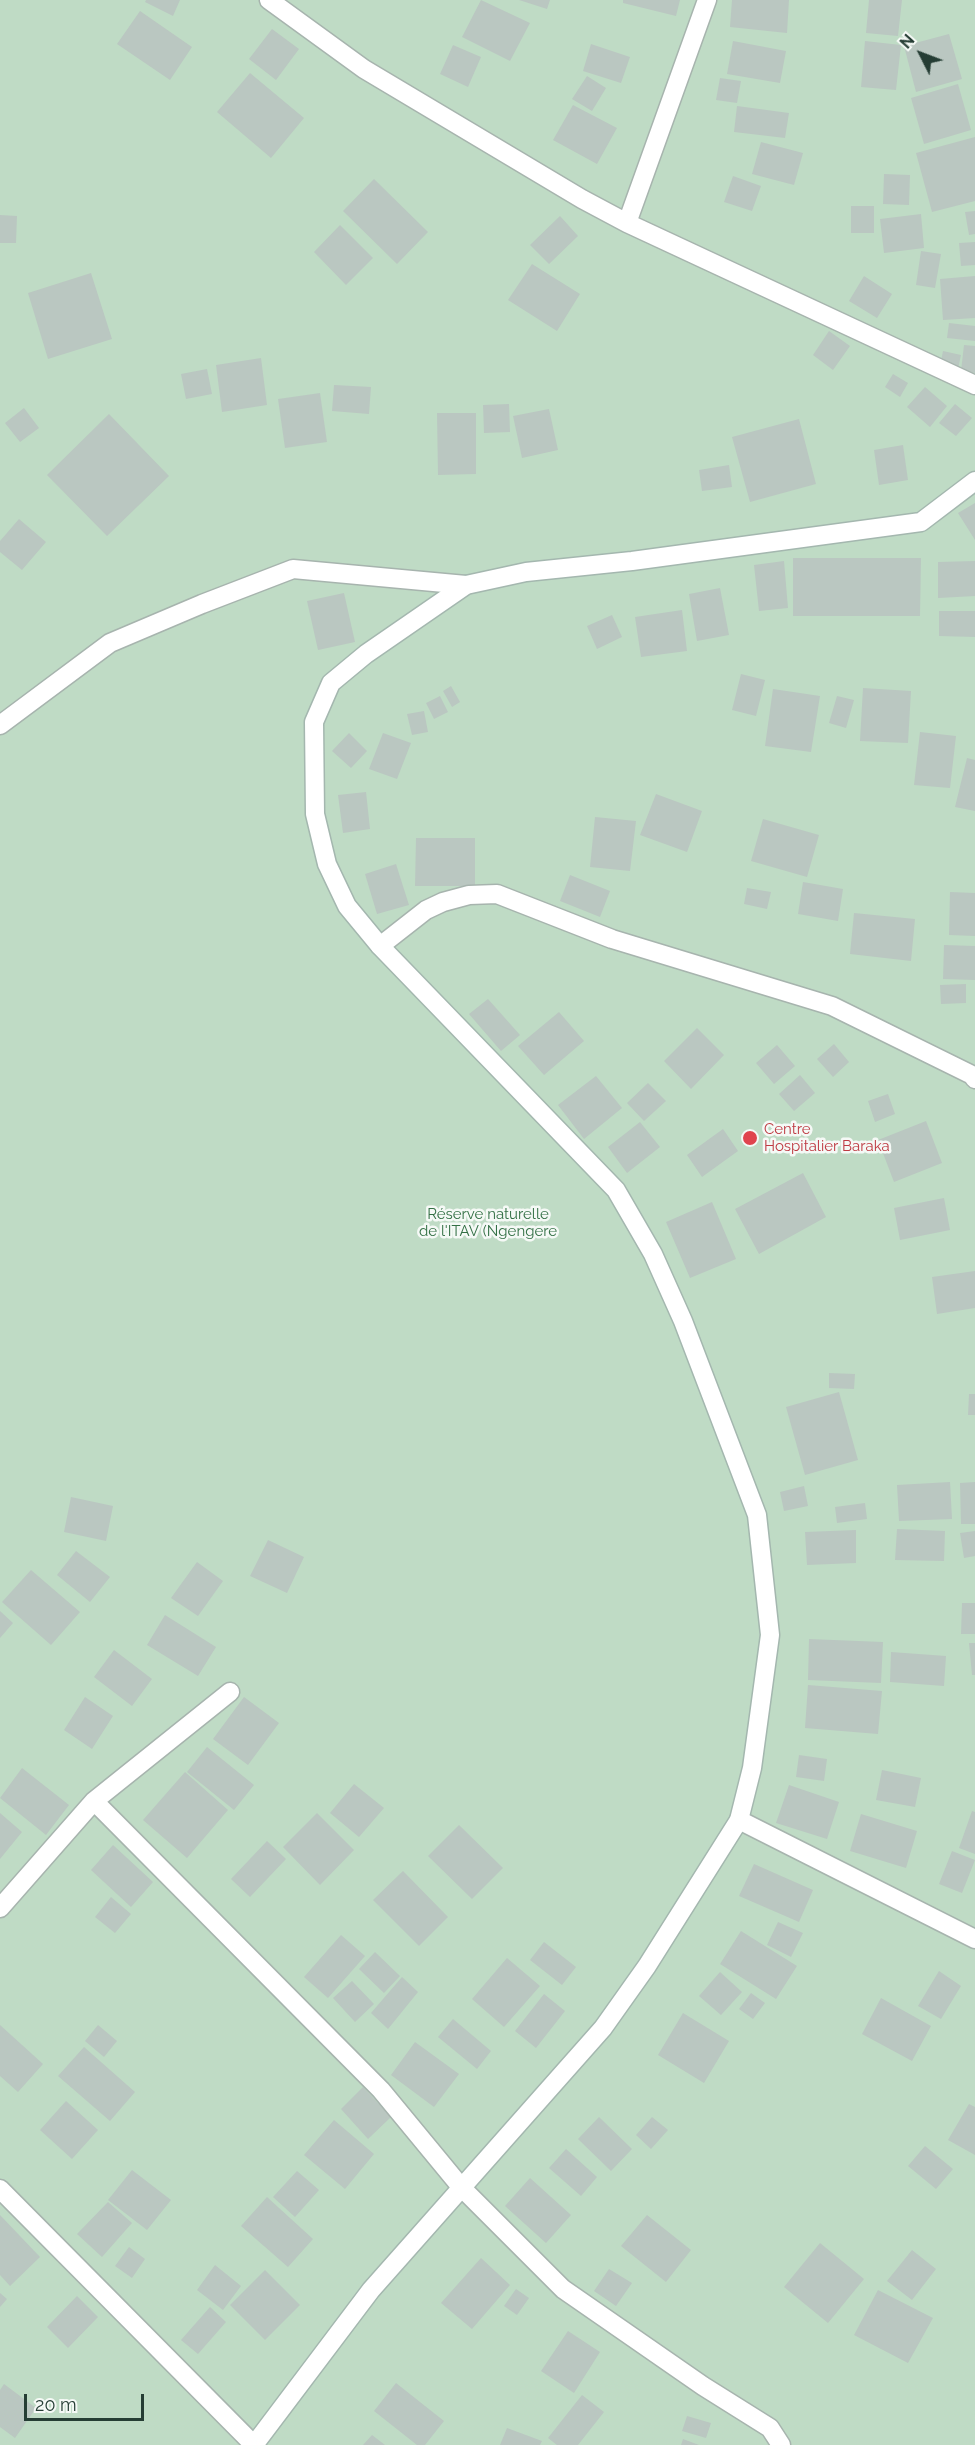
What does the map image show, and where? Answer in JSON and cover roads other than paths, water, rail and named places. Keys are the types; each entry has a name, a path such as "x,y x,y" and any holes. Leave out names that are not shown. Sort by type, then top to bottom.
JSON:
{"street":[{"path":"269,0 364,69 627,223 975,385"},
{"path":"627,223 707,0"},
{"path":"0,724 110,643 293,569 466,585 526,572 632,561 921,522 975,481"},
{"path":"0,2190 254,2445 371,2290 603,2028 647,1966 739,1820 752,1768 770,1635 757,1515 682,1321 653,1254 616,1190 380,946 347,906 327,864 315,814 314,722 331,683 366,654 466,585"},
{"path":"380,946 426,910 443,902 469,895 497,894 612,939 832,1006 972,1075 975,1079"},
{"path":"0,1908 94,1801 230,1692"},
{"path":"94,1801 381,2090 461,2187 563,2289 703,2386 770,2428 782,2445"},
{"path":"739,1820 975,1940"}],"place":[{"name":"Centre Hospitalier Baraka","path":"750,1138"}],"park label":[{"name":"Réserve naturelle de l'ITAV (Ngengere","path":"488,1222"}]}
